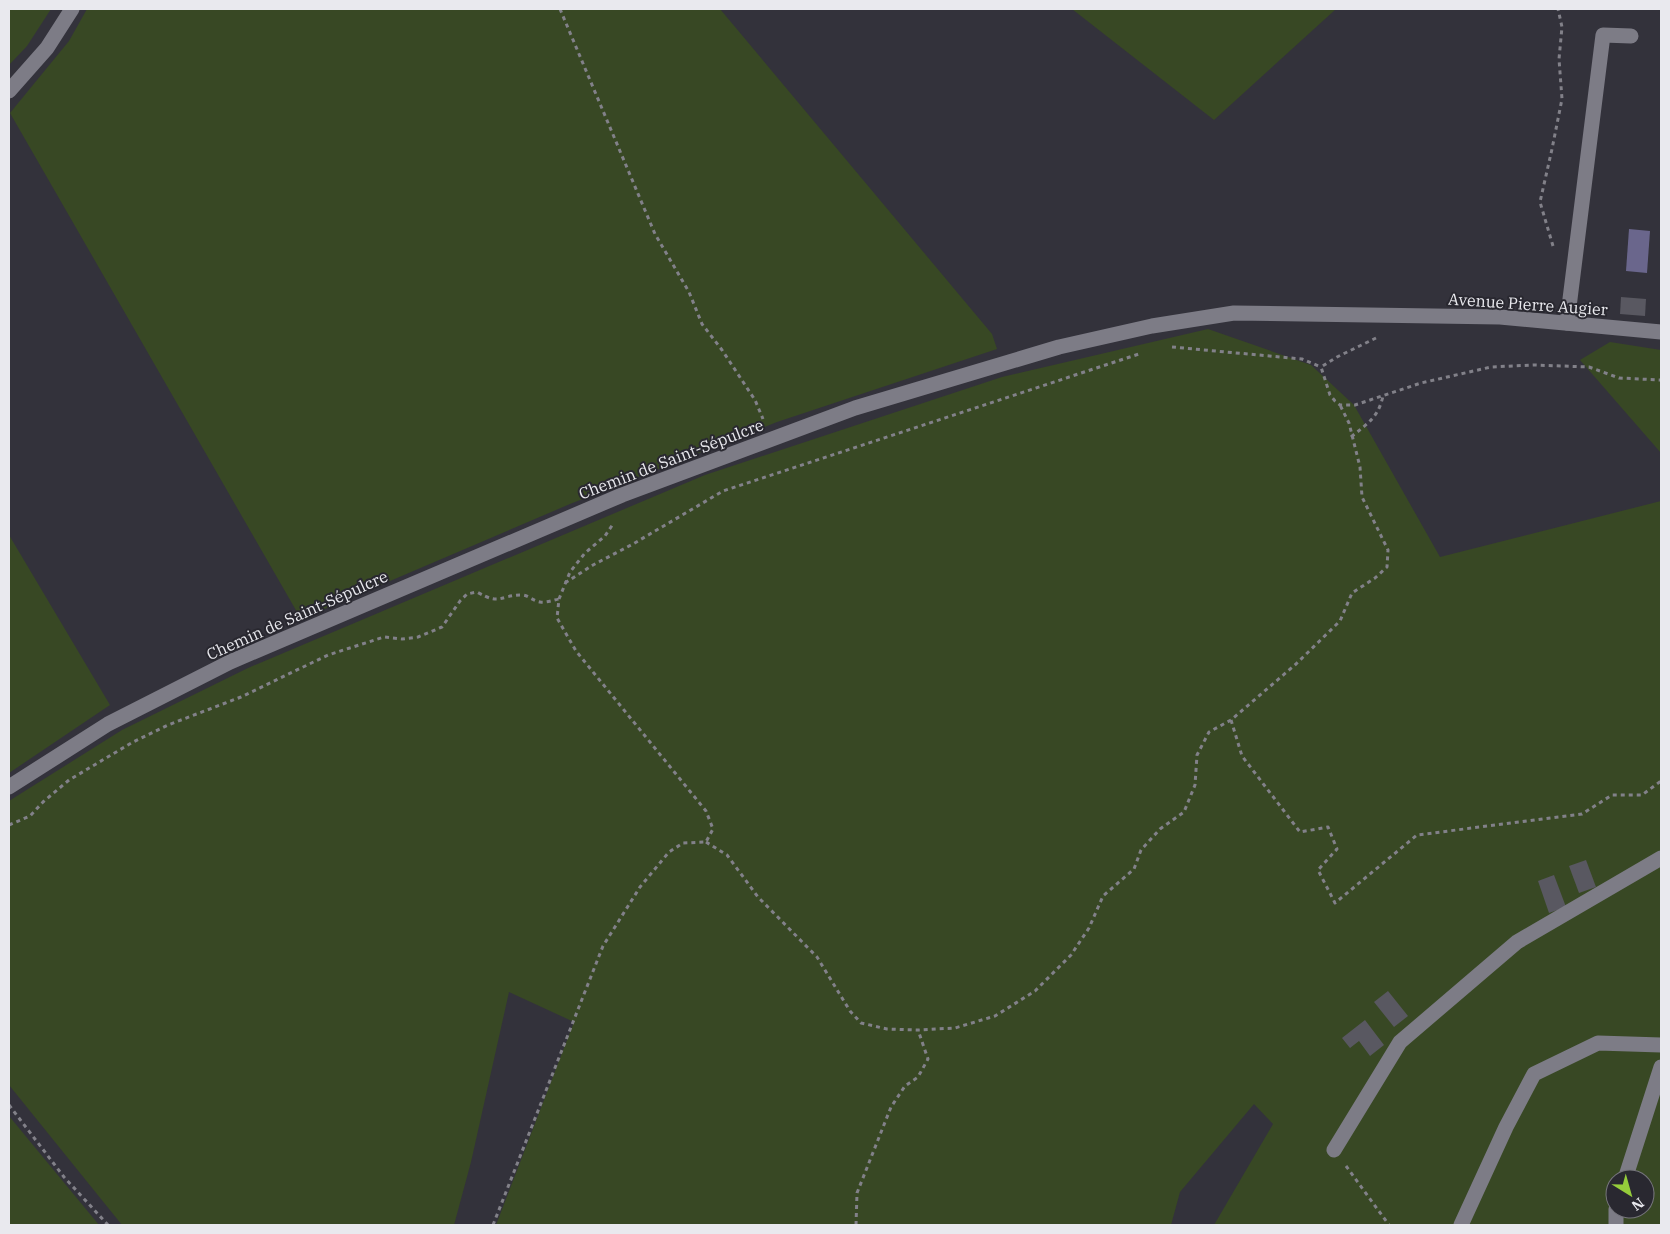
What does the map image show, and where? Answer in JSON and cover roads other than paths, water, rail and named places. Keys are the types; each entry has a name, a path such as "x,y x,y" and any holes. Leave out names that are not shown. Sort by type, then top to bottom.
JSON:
{"street":[{"path":"9,91 47,48 72,9"},
{"path":"1567,323 1603,36 1632,36"},
{"name":"Chemin de Saint-Sépulcre","path":"9,787 108,724 230,662 622,495 855,408 1059,347 1152,326 1234,313 1392,315"},
{"name":"Avenue Pierre Augier","path":"1392,315 1500,316 1661,332"},
{"path":"1334,1150 1400,1042 1517,942 1661,858"},
{"path":"1461,1225 1506,1127 1534,1074 1598,1043 1661,1045"},
{"path":"1628,1169 1661,1067"}]}
